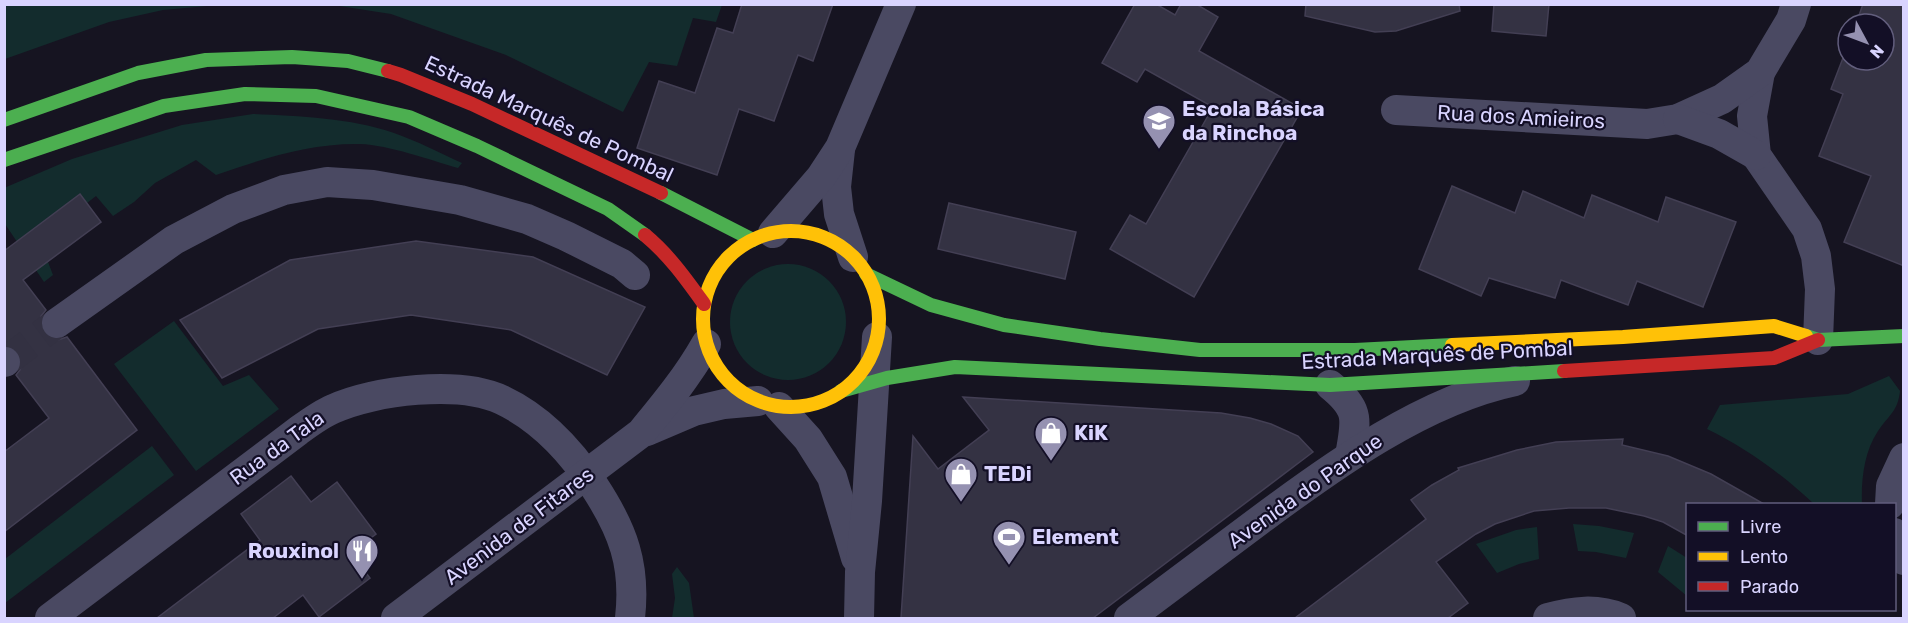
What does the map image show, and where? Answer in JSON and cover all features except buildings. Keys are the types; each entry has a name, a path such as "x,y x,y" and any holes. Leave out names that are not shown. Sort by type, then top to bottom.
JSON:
{"street":[{"path":"877,337 869,358 857,376 841,391 822,402 801,407 769,404 740,392 725,379 713,362 706,344 703,324 704,304 710,284 720,267 735,252 763,236 821,177 840,147 901,4"},
{"path":"1796,4 1791,20 1760,72 1752,116 1756,154 1807,230 1816,256 1820,289 1818,340"},
{"name":"Estrada Marquês de Pombal","path":"4,120 138,73 206,60 292,57 348,62 401,75 472,104 763,236"},
{"name":"Rua dos Amieiros","path":"1395,110 1647,124 1678,119 1722,99 1760,72"},
{"name":"Rua dos Amieiros","path":"1647,124 1760,72"},
{"path":"4,160 164,106 245,94 316,96 338,100 409,117 477,146 608,209 660,248 682,273 704,304"},
{"name":"Rua dos Amieiros","path":"1678,119 1719,134 1756,154"},
{"path":"840,147 836,187 839,214 860,266 875,294 879,316 860,572 859,618"},
{"path":"57,324 174,240 233,209 284,190 327,182 373,185 460,200 527,219 622,264 635,275"},
{"path":"763,236 795,231 816,235 836,244 860,266"},
{"name":"Estrada Marquês de Pombal","path":"860,266 931,305 1004,325 1200,350 1355,350 1774,327 1818,340 1904,336"},
{"name":"Estrada Marquês de Pombal","path":"841,391 874,382 955,367 1330,385 1773,358 1818,340"},
{"name":"Avenida de Fitares","path":"396,618 641,433 693,367 706,344"},
{"name":"Avenida do Parque","path":"1128,618 1350,456 1409,422 1454,400 1499,384 1565,370"},
{"path":"1330,385 1345,396 1353,410 1355,423 1350,456"},
{"name":"Rua da Tala","path":"50,618 298,431 331,409 362,398 436,389 468,391 500,399 546,429 587,475 609,508 626,547 631,576 630,618"},
{"name":"Avenida de Fitares","path":"641,433 694,411 724,404 769,404"},
{"path":"769,404 808,439 832,477 860,572"},
{"path":"1890,503 1891,486 1904,458"},
{"path":"1896,538 1904,560"},
{"path":"1548,618 1570,612 1606,612 1621,618"}],"green space":[{"path":"5,4 218,5 163,10 109,22 5,59"},
{"path":"722,4 716,22 693,18 677,66 649,62 623,112 506,55 391,14 333,5"},
{"path":"253,114 360,124 394,133 462,163 458,168 396,150 360,144 305,149 216,175 196,160 155,183 134,202 113,216 96,196 87,203 80,194 35,228 53,275 44,282 5,224 4,188 72,159 182,125"},
{"path":"788,264 810,269 829,281 841,300 846,322 841,344 829,363 810,375 788,380 766,375 747,363 735,344 730,322 735,300 747,281 766,269"},
{"path":"174,321 223,386 249,375 279,409 196,471 114,364"},
{"path":"1889,376 1900,391 1895,408 1869,448 1863,476 1862,503 1813,503 1763,462 1707,429 1720,405 1848,394"},
{"path":"152,446 174,475 5,603 5,559"},
{"path":"1573,524 1599,526 1634,533 1626,558 1578,551"},
{"path":"1537,527 1539,559 1497,573 1476,544 1516,530"},
{"path":"1668,546 1686,557 1686,595 1658,572"},
{"path":"677,567 689,583 694,618 672,618 675,598 672,574"}],"tunnel":[{"path":"5,362 57,323"}],"traffic: fast":[{"path":"4,120 138,73 206,60 292,57 348,61 388,71"},
{"path":"4,160 164,106 245,94 316,96 409,117 477,146 608,209 645,235"},
{"path":"661,193 753,240"},
{"path":"866,274 931,305 1004,325 1100,339 1200,350 1355,350 1452,345"},
{"path":"1806,336 1818,340 1904,336"},
{"path":"841,391 887,378 955,367 1330,385 1564,371"}],"traffic: slow":[{"path":"791,231 825,238 840,246 853,257 864,270 872,285 879,319 872,353 864,368 853,381 840,392 825,400 791,407 757,400 742,392 729,381 718,368 710,353 703,319 710,285 718,270 729,257 742,246 757,238 791,231"},
{"path":"1452,345 1623,337 1774,326 1806,336"}],"traffic: jam":[{"path":"388,71 472,104 661,193"},
{"path":"645,235 684,276 704,304"},
{"path":"1564,371 1774,358 1818,340"}],"place":[{"name":"Escola Básica da Rinchoa","path":"1159,150"},
{"name":"KiK","path":"1051,462"},
{"name":"TEDi","path":"961,503"},
{"name":"Element","path":"1009,566"},
{"name":"Rouxinol","path":"362,580"}]}
